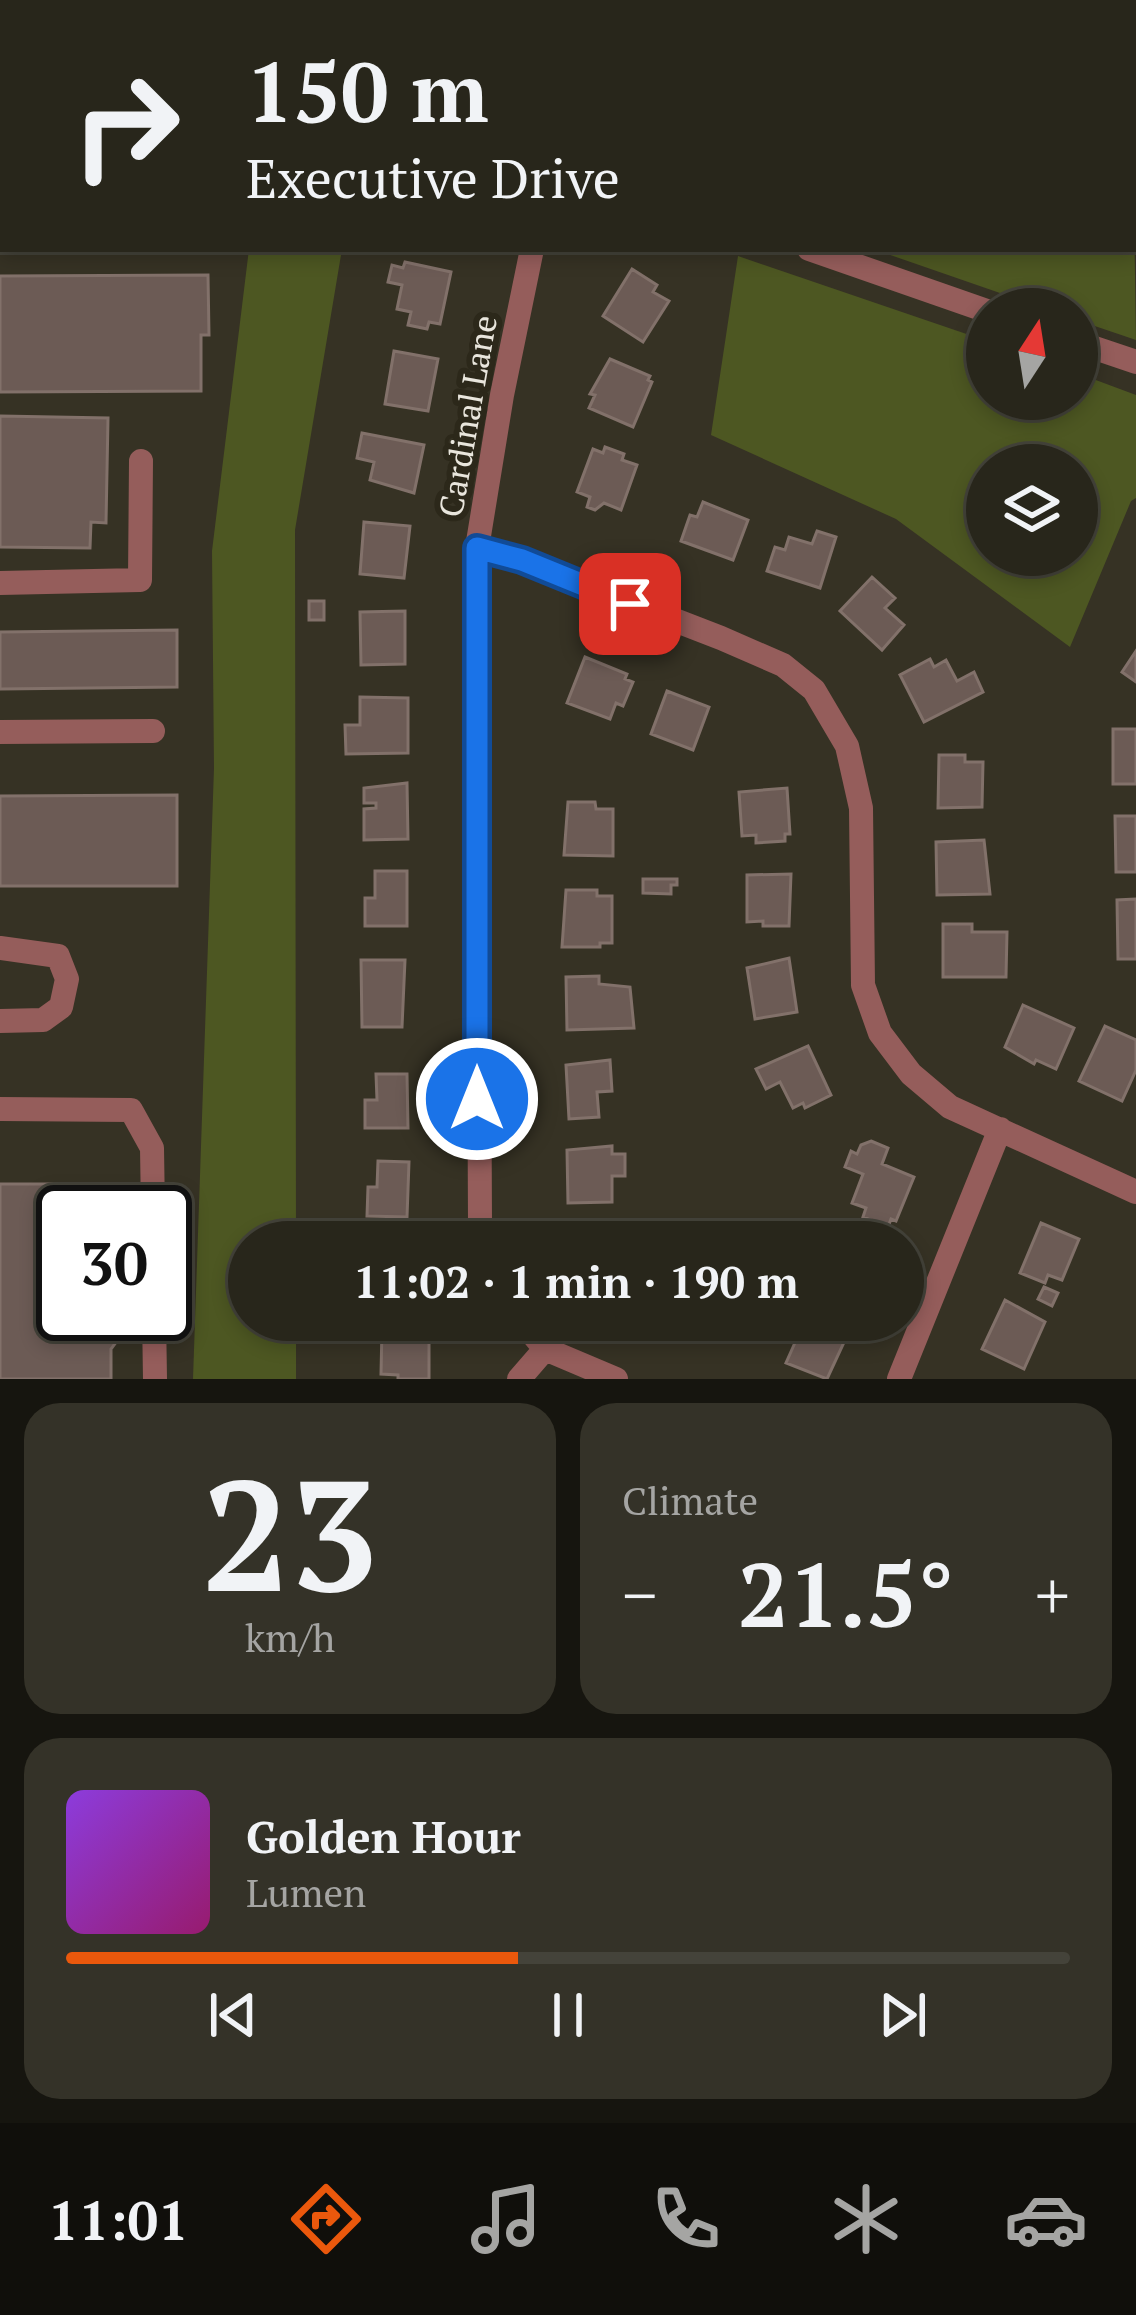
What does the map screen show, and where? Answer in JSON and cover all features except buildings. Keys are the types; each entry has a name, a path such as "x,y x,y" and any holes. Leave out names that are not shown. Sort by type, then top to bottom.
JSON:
{"street":[{"name":"Cardinal Lane","path":"480,1221 477,548 531,252"},
{"path":"817,252 966,304"},
{"path":"1098,349 1136,362"},
{"path":"0,583 140,580 141,460"},
{"path":"477,548 522,560 783,664 814,690 847,746 861,808 863,985 880,1033 911,1074 950,1107 1136,1190"},
{"path":"0,732 153,731"},
{"path":"0,947 58,956 67,979 61,1007 43,1020 0,1021"},
{"path":"0,1109 131,1110 152,1148 153,1185"},
{"path":"899,1379 1000,1129"},
{"path":"154,1341 155,1379"},
{"path":"539,1341 616,1379"},
{"path":"519,1379 545,1348"}],"green space":[{"path":"249,252 341,252 295,530 296,1221 228,1221 228,1341 296,1341 296,1379 193,1379 214,768 212,551"},
{"path":"882,252 1135,252 1136,340 1098,327 1098,288 985,288"},
{"path":"738,256 966,334 966,420 1098,420 1098,381 1136,395 1136,498 1070,647 973,576 1098,576 1098,444 966,444 966,570 896,519 711,435"}],"route":[{"path":"477,1099 477,548 522,560 630,604"}]}
